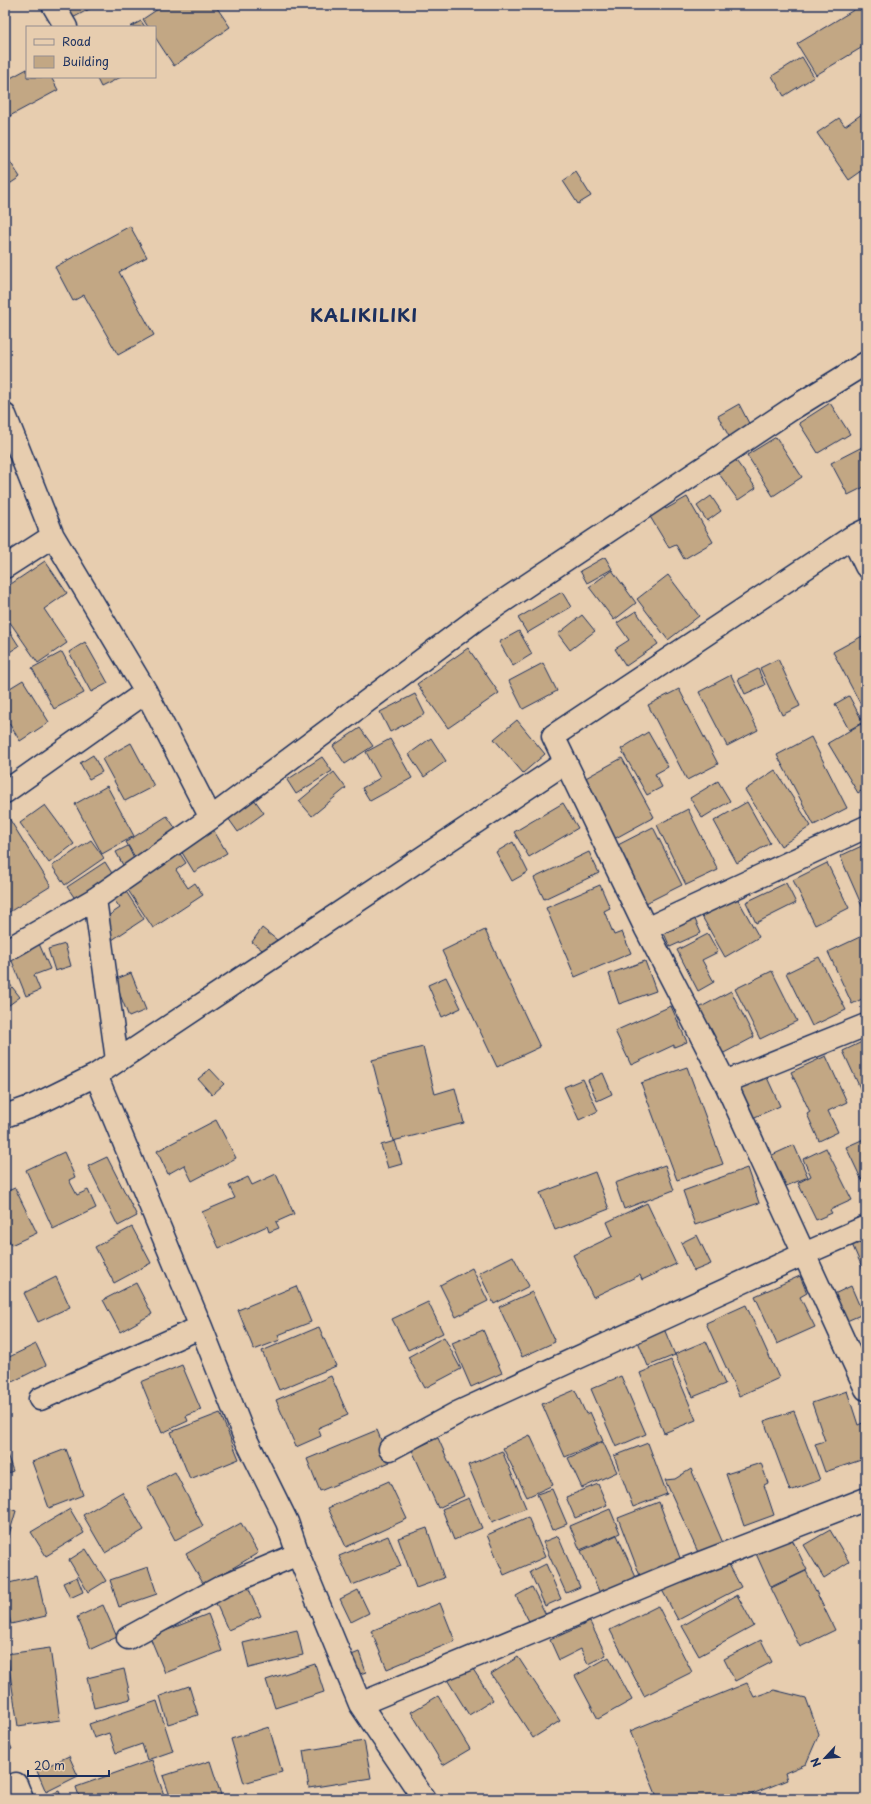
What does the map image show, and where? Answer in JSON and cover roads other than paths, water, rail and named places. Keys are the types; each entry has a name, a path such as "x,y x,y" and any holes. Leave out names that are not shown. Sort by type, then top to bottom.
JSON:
{"street":[{"path":"53,5 65,26"},
{"path":"5,952 95,900 211,818 478,618 790,410 866,364"},
{"path":"5,415 53,536 146,692 211,818"},
{"path":"866,566 859,534 553,736 646,929 725,1082 866,1389"},
{"path":"5,567 53,536"},
{"path":"5,792 146,692"},
{"path":"5,1116 33,1106 96,1075 566,762"},
{"path":"646,929 866,827"},
{"path":"95,900 117,1060"},
{"path":"725,1082 866,1025"},
{"path":"96,1075 201,1327 243,1434 287,1522 298,1554 360,1704 424,1799"},
{"path":"390,1448 459,1412 866,1227"},
{"path":"40,1399 201,1327"},
{"path":"360,1704 680,1571 866,1499"},
{"path":"128,1638 223,1586 298,1554"}],"district":[{"name":"KALIKILIKI","path":"364,316"}]}
